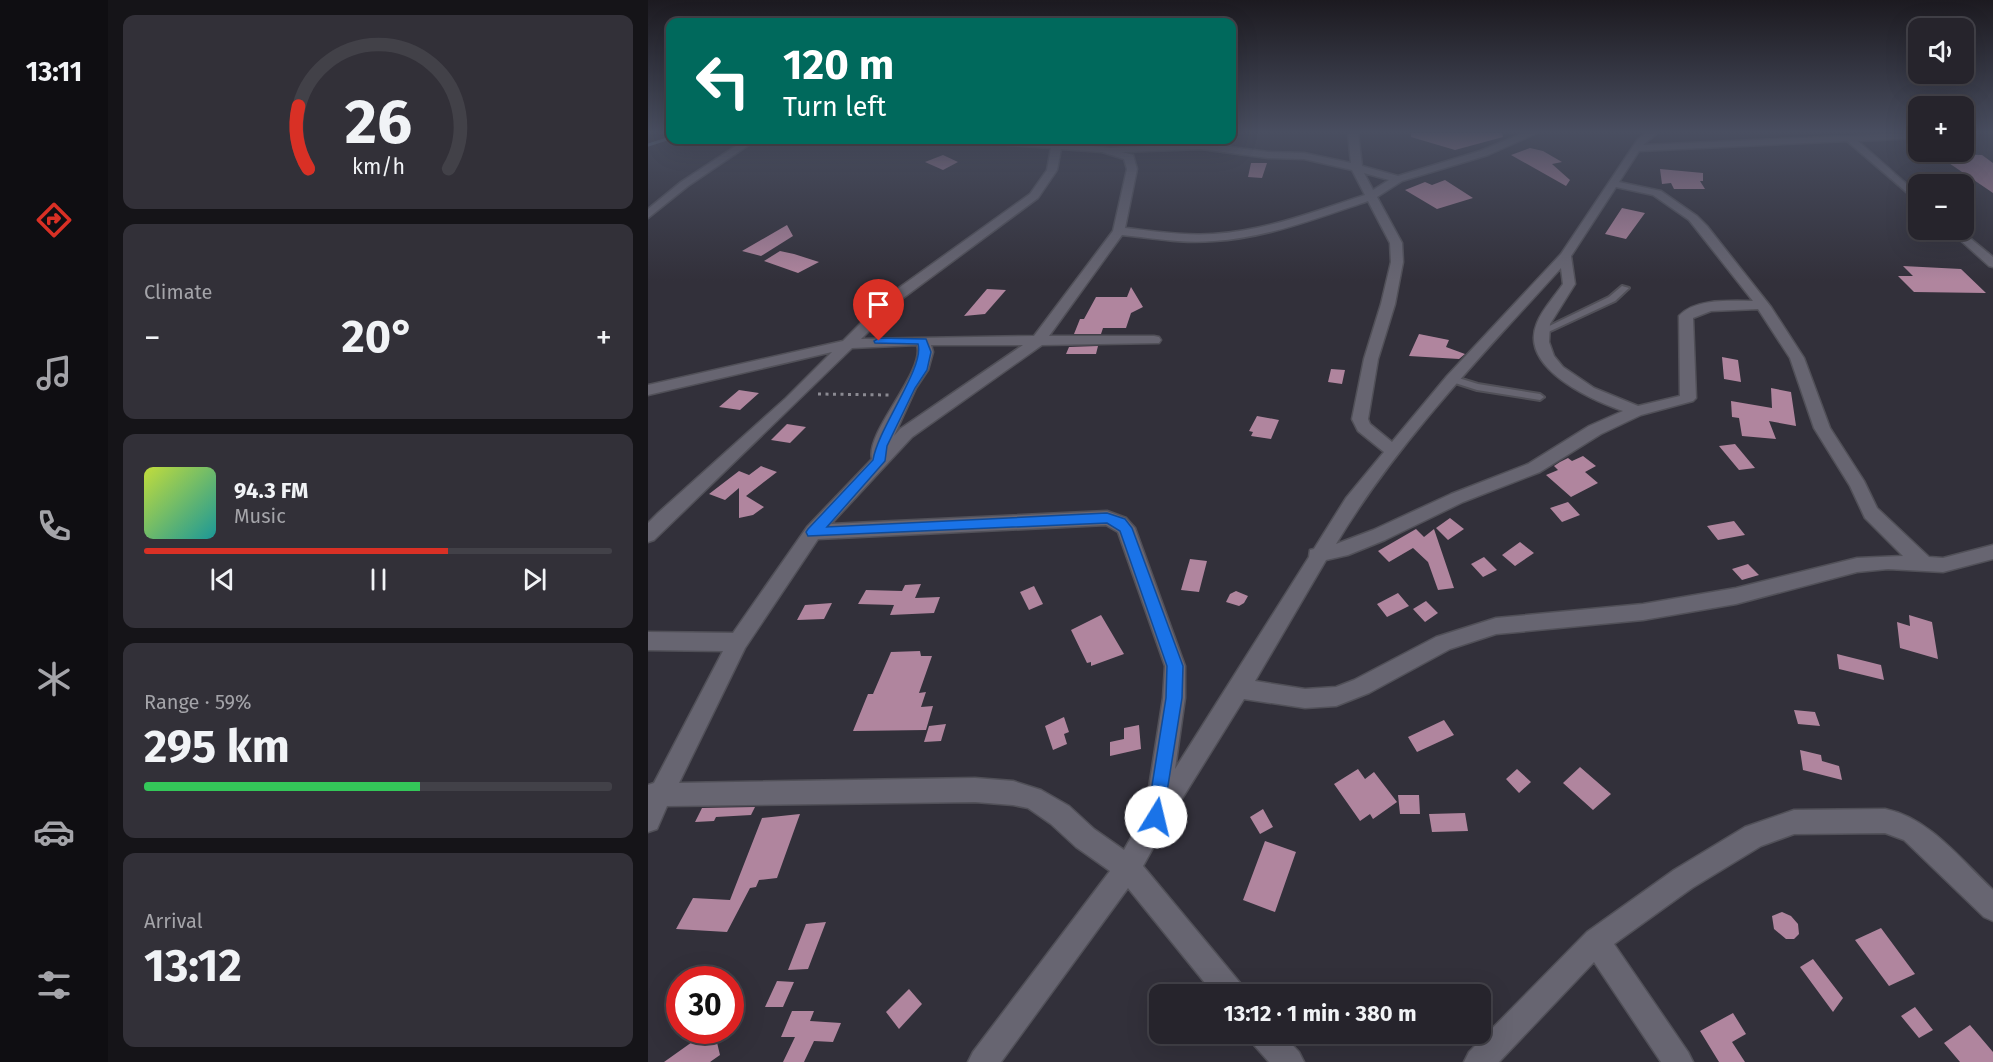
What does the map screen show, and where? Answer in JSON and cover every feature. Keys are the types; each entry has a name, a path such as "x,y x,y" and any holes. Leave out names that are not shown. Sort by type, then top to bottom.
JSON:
{"street":[{"path":"648,215 684,183"},
{"path":"648,535 800,393 894,298 1034,196 1045,183"},
{"path":"648,820 654,794 738,642 813,532 906,433 1038,341 1083,283 1119,231 1130,183"},
{"path":"1364,183 1396,243 1397,262 1388,304 1371,359 1360,419 1364,428 1393,451"},
{"path":"1119,231 1181,238 1213,238 1246,234 1306,218 1370,197 1392,183"},
{"path":"982,1062 1128,868 1156,817 1204,747 1317,555 1352,502 1452,379 1565,256 1615,184 1657,193 1693,218 1762,305 1797,358 1821,428 1858,484 1871,513 1925,565"},
{"path":"1966,240 1993,262"},
{"path":"1565,256 1569,278 1568,289 1543,324 1541,332 1544,351 1564,374 1599,396 1637,411"},
{"path":"1317,555 1341,550 1379,535 1457,498 1534,468 1595,430 1637,411 1680,402 1688,398 1686,316 1692,310 1762,305"},
{"path":"648,390 847,344 922,341 1154,340"},
{"path":"879,461 881,446 921,370 926,352 922,341"},
{"path":"813,532 1107,518 1120,523 1126,528 1175,666 1174,698 1156,817"},
{"path":"1239,688 1289,696 1325,698 1348,693 1442,643 1480,629 1521,622 1643,612 1736,596 1857,565 1888,562 1943,565 1993,552"},
{"path":"648,641 738,642"},
{"path":"654,794 975,790 1013,793 1033,798 1060,815 1085,838 1128,868 1223,984"},
{"path":"1479,1062 1596,941 1725,852 1754,836 1794,822 1885,821 1900,824 1913,831 1993,908"},
{"path":"1596,941 1678,1062"}],"lane":[{"path":"1541,332 1612,299 1625,288"},
{"path":"1452,379 1478,387 1540,397"}],"path":[{"path":"800,393 906,395"}],"building":[{"path":"1424,183 1432,185 1449,183 1473,198 1437,209 1405,190"},
{"path":"1662,183 1701,183 1705,189 1674,189 1671,183"},
{"path":"1978,183 1993,183 1993,193"},
{"path":"1622,208 1645,213 1626,239 1605,234"},
{"path":"787,225 793,236 761,256 742,251"},
{"path":"780,251 819,262 798,273 764,261"},
{"path":"1903,266 1961,269 1986,293 1914,292 1898,276 1913,276"},
{"path":"1131,287 1143,307 1131,313 1126,328 1103,328 1101,334 1074,334 1080,319 1084,319 1096,297 1127,297"},
{"path":"987,289 1006,290 985,314 964,316"},
{"path":"1419,334 1449,340 1446,347 1465,354 1459,359 1409,356"},
{"path":"1098,346 1096,354 1066,354 1069,347"},
{"path":"1722,357 1738,360 1741,382 1724,379"},
{"path":"1331,369 1345,370 1342,384 1328,382"},
{"path":"1771,388 1791,392 1796,426 1769,421 1776,439 1742,436 1739,418 1732,417 1731,401 1772,408"},
{"path":"739,390 759,393 740,410 719,407"},
{"path":"1257,416 1279,420 1271,439 1251,436 1253,432 1249,431"},
{"path":"787,424 806,427 790,443 771,440"},
{"path":"1735,444 1755,468 1739,470 1719,446"},
{"path":"1583,456 1596,466 1585,472 1598,483 1571,497 1546,475 1558,470 1554,466 1560,462 1568,458 1572,461"},
{"path":"761,466 777,472 746,496 764,507 753,515 739,518 739,488 725,500 709,494 739,471 749,475"},
{"path":"1568,502 1580,515 1562,522 1550,508"},
{"path":"1450,518 1464,529 1448,540 1436,528"},
{"path":"1734,521 1745,535 1718,540 1707,526"},
{"path":"1416,529 1424,537 1434,529 1454,588 1438,590 1428,562 1413,548 1389,562 1378,551"},
{"path":"1520,542 1534,553 1515,566 1502,555"},
{"path":"1484,557 1497,570 1483,577 1471,564"},
{"path":"1190,559 1207,561 1199,592 1181,590"},
{"path":"1748,564 1759,575 1742,580 1732,569"},
{"path":"921,584 915,598 940,597 934,613 890,615 894,605 858,604 866,590 902,591 905,585"},
{"path":"1034,586 1043,604 1029,610 1020,592"},
{"path":"1236,591 1248,596 1239,606 1226,602 1230,594"},
{"path":"1398,593 1409,606 1387,617 1377,604"},
{"path":"1426,601 1438,613 1425,622 1413,609"},
{"path":"832,603 824,619 797,620 805,605"},
{"path":"1101,615 1124,654 1091,666 1091,662 1087,663 1071,630"},
{"path":"1909,615 1932,622 1938,659 1900,648 1897,622 1910,626"},
{"path":"920,651 921,656 932,656 919,693 926,692 921,707 933,706 926,730 853,731 868,694 873,694 891,652"},
{"path":"1837,654 1881,665 1884,680 1839,669"},
{"path":"1794,710 1815,712 1820,726 1798,724"},
{"path":"1064,717 1069,732 1064,734 1067,744 1053,750 1045,726"},
{"path":"1444,720 1454,735 1417,752 1408,737"},
{"path":"946,724 941,741 924,742 929,726"},
{"path":"1139,725 1141,749 1110,756 1110,742 1124,739 1124,728"},
{"path":"1800,750 1821,755 1822,761 1839,766 1842,780 1803,770"},
{"path":"1580,767 1611,794 1593,810 1563,783"},
{"path":"1358,769 1365,779 1374,772 1397,802 1373,819 1370,814 1360,821 1334,784"},
{"path":"1517,769 1531,782 1519,793 1506,779"},
{"path":"1398,795 1419,795 1420,814 1400,814"},
{"path":"755,807 751,815 716,817 714,821 695,822 702,808"},
{"path":"1263,809 1273,827 1260,834 1250,817"},
{"path":"1465,813 1468,831 1432,832 1429,814"},
{"path":"800,814 777,878 759,880 756,887 750,888 727,932 676,929 693,898 730,900 762,818"},
{"path":"1265,841 1296,852 1275,912 1243,900"},
{"path":"1782,912 1791,916 1798,924 1799,934 1794,939 1786,939 1774,929 1772,916"},
{"path":"826,922 808,969 788,970 806,924"},
{"path":"1881,928 1915,974 1889,986 1855,940"},
{"path":"1813,959 1843,998 1833,1012 1800,967"},
{"path":"777,981 794,982 783,1007 765,1007"},
{"path":"909,989 922,1004 899,1029 886,1012"},
{"path":"1915,1007 1933,1030 1919,1038 1901,1016"},
{"path":"792,1011 814,1011 810,1021 841,1023 833,1042 814,1041 804,1062 783,1062 795,1037 781,1037"},
{"path":"1733,1013 1746,1034 1732,1042 1745,1062 1719,1062 1700,1031"},
{"path":"1970,1025 1993,1052 1993,1062 1960,1062 1944,1043"},
{"path":"689,1044 717,1044 720,1055 710,1062 664,1062"}],"route":[{"path":"879,341 922,341 926,352 921,370 909,388 881,446 879,461 813,532 1107,518 1120,523 1126,528 1175,666 1174,698 1156,817"}]}
